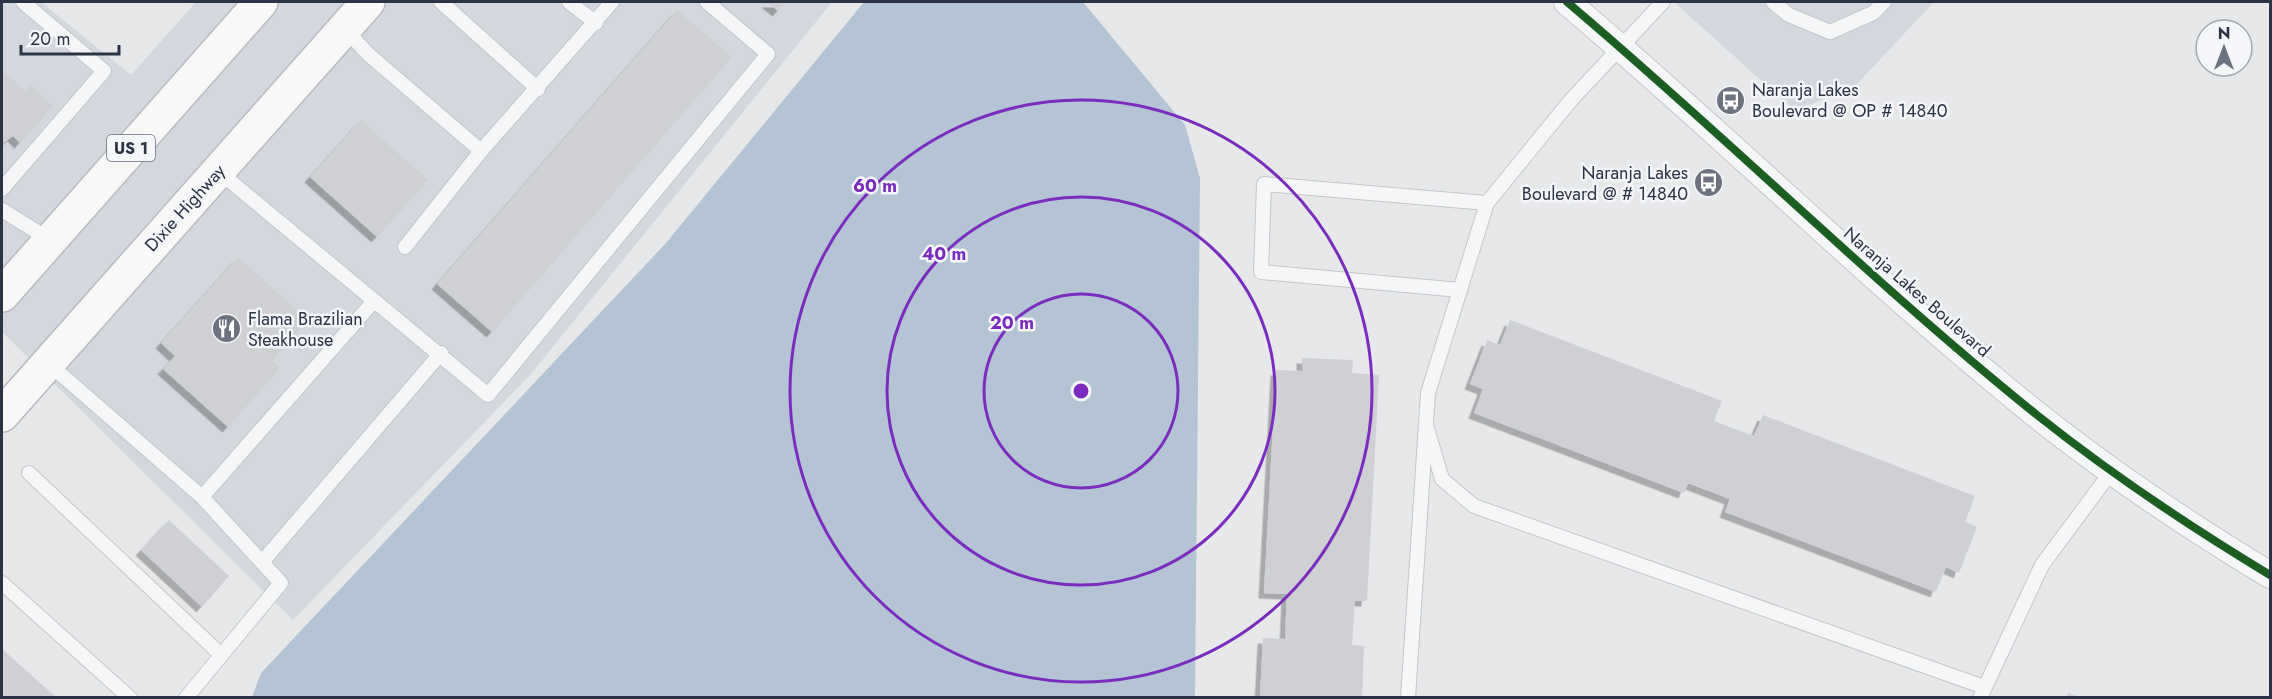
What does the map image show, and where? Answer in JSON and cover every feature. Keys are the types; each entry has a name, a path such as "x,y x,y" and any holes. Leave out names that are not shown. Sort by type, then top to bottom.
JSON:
{"highway":[{"name":"US 1","path":"2,295 261,2"},
{"name":"Dixie Highway","path":"2,415 358,10"}],"street":[{"name":"Naranja Lakes Boulevard","path":"1567,2 1992,378 2111,472 2181,520 2271,574"}],"lane":[{"path":"2,189 104,71 23,2"},
{"path":"441,2 538,89"},
{"path":"569,2 596,23"},
{"path":"405,247 481,151 538,89 612,2"},
{"path":"218,171 374,302 441,353 488,395 768,54 707,2"},
{"path":"1408,698 1428,393 1487,202 1618,47 1663,2"},
{"path":"1773,2 1789,15 1830,32 1874,13 1884,2"},
{"path":"358,10 368,54 481,151"},
{"path":"1460,290 1261,272 1264,184 1487,202"},
{"path":"2,210 50,240"},
{"path":"202,496 374,302"},
{"path":"263,561 441,353"},
{"path":"48,363 202,496 281,583 220,654 186,698"},
{"path":"1426,425 1442,479 1474,506 1982,692 2042,565 2111,472"},
{"path":"29,473 220,654"},
{"path":"2,584 130,698"}],"shaded area":[{"path":"2,2 41,2 131,75 196,2 832,2 530,375 293,620 2,332"},
{"path":"1674,2 1934,2 1856,85 1795,111"}],"water":[{"path":"864,2 1083,2 1185,125 1200,178 1195,697 252,697 261,673 666,243"}],"building":[{"path":"767,2 786,2 778,11"},
{"path":"677,10 732,57 492,332 437,284"},
{"path":"2,70 25,91 30,85 53,106 20,143 13,136 2,144"},
{"path":"361,120 428,180 377,237 310,177"},
{"path":"238,257 308,320 272,361 280,368 228,427 163,369 175,356 161,343"},
{"path":"1510,320 1722,401 1714,421 1754,436 1763,415 1975,496 1965,522 1977,527 1959,573 1946,567 1936,592 1725,512 1730,499 1688,483 1684,493 1474,413 1483,389 1470,384 1487,340 1500,345"},
{"path":"1302,358 1353,360 1352,373 1379,375 1367,601 1355,601 1352,645 1364,646 1362,698 1260,698 1263,638 1285,639 1287,594 1264,593 1276,370 1302,371"},
{"path":"169,520 229,576 202,607 141,550"},
{"path":"2,649 57,698 2,698"},
{"path":"2068,693 2080,697 2080,698 2066,698"}],"cycle path":[{"path":"1567,2 1917,314 2037,415 2151,499 2270,575"}],"place":[{"name":"Naranja Lakes Boulevard @ OP # 14840","path":"1731,100"},
{"name":"Naranja Lakes Boulevard @ # 14840","path":"1709,183"},
{"name":"Flama Brazilian Steakhouse","path":"227,329"}]}
